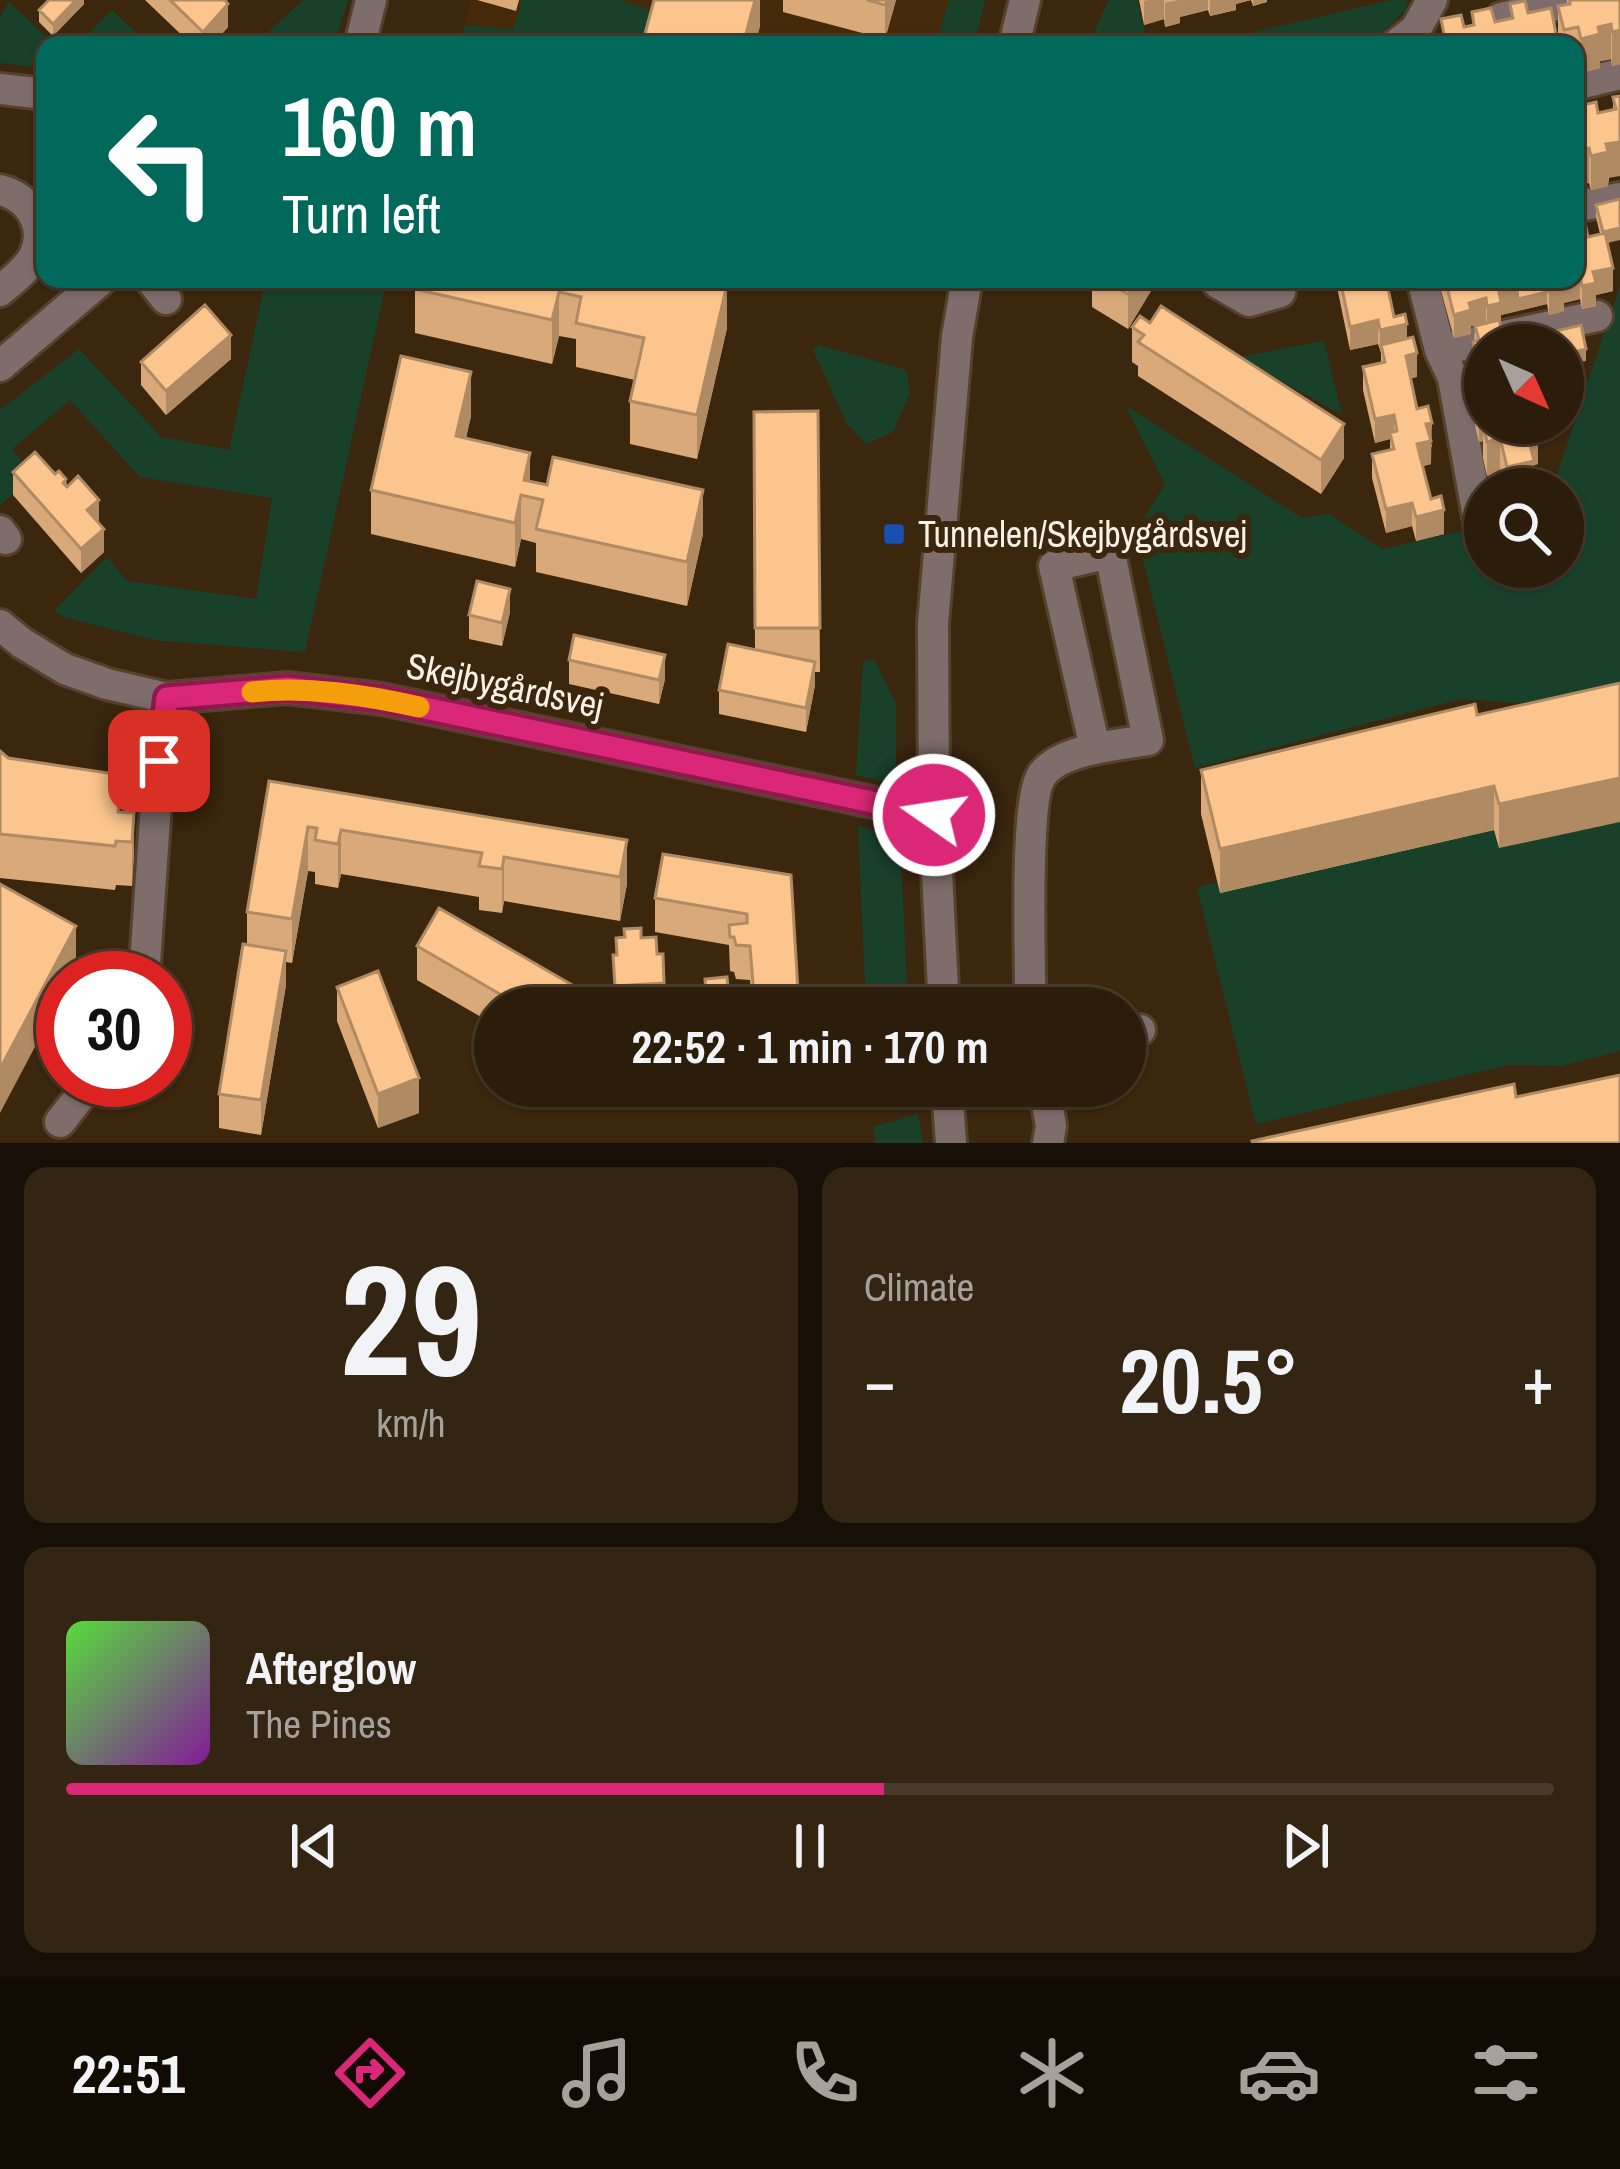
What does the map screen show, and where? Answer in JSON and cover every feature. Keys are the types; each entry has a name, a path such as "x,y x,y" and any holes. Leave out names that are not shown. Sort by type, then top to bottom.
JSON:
{"street":[{"path":"362,36 371,0"},
{"path":"1016,36 1025,0"},
{"path":"1411,36 1432,0"},
{"path":"1501,18 1577,0"},
{"path":"1584,83 1620,74"},
{"path":"0,89 36,93"},
{"path":"0,190 28,205 36,224"},
{"path":"1584,205 1620,197"},
{"path":"0,291 28,266 36,250"},
{"path":"0,366 91,288"},
{"path":"943,987 934,815 934,603 956,337 965,288"},
{"path":"1227,288 1249,301 1280,292"},
{"path":"1424,288 1440,350 1453,378 1469,468"},
{"path":"1440,350 1597,316"},
{"path":"1031,987 1032,806 1040,776 1055,763 1095,748 1148,740 1110,553 1054,566 1095,748"},
{"name":"Skejbygårdsvej","path":"0,625 65,669 167,698 287,688 382,699 934,815"},
{"path":"146,951 167,698"},
{"path":"60,1122 72,1107"},
{"path":"948,1107 951,1143"},
{"path":"1048,1107 1048,1143"}],"shaded area":[{"path":"470,0 985,0 976,36 462,36"}],"green space":[{"path":"303,0 348,0 337,36 264,36"},
{"path":"522,0 618,0 650,10 643,36 462,36 465,25 513,30"},
{"path":"949,0 985,0 976,36 938,36"},
{"path":"1109,0 1137,0 1146,36 1092,36"},
{"path":"1407,0 1406,10 1380,36 1236,36"},
{"path":"9,2 45,36 36,36 36,67 0,63 0,17"},
{"path":"112,10 140,36 86,36"},
{"path":"1620,286 1620,685 1535,704 1461,699 1195,768 1136,531 1165,484 1125,405 1302,518 1329,514 1382,549 1464,531 1464,588 1584,588 1584,468 1559,468 1567,444 1584,444 1584,393"},
{"path":"264,288 385,288 305,652 153,640 54,611 107,557 127,581 256,599 272,498 140,477 70,400 12,449 32,474 0,506 0,410 79,349 161,437 229,450"},
{"path":"1324,341 1342,415 1239,357"},
{"path":"820,345 906,370 910,393 893,432 866,444 847,424 813,350"},
{"path":"874,659 896,703 896,784 856,775 863,662"},
{"path":"1620,802 1620,1051 1561,1066 1509,1065 1256,1124 1197,887"},
{"path":"858,826 900,837 907,987 865,987"},
{"path":"918,1114 923,1143 876,1143 873,1127"}],"building":[{"path":"49,0 76,0 53,24 39,10"},
{"path":"170,0 225,0 228,4 203,32"},
{"path":"654,0 755,0 745,36 644,36"},
{"path":"1570,0 1620,0 1620,30 1612,32 1611,24 1598,27 1600,34 1584,38 1578,27 1564,30 1558,6"},
{"path":"1525,1 1528,13 1551,8 1556,36 1436,36 1444,34 1441,19 1461,15 1464,27 1474,25 1472,12 1491,8 1495,22 1513,18 1510,4"},
{"path":"1620,96 1620,142 1606,144 1608,152 1591,156 1589,148 1584,149 1584,105 1596,102 1598,113 1616,109 1613,97"},
{"path":"1620,199 1620,228 1603,232 1596,205"},
{"path":"1584,227 1588,237 1605,233 1613,268 1593,272 1596,283 1584,286"},
{"path":"726,288 697,415 630,401 644,338 576,323 581,297 559,292 552,320 415,289"},
{"path":"1342,288 1388,288 1394,317 1405,314 1407,324 1380,330 1378,320 1350,327"},
{"path":"1447,288 1514,288 1499,292 1501,303 1487,306 1486,298 1454,315"},
{"path":"1517,288 1546,288 1547,292 1518,299"},
{"path":"205,305 231,335 166,391 141,362"},
{"path":"1161,306 1344,424 1321,460 1138,342 1144,335 1132,327 1140,316 1150,323"},
{"path":"1413,337 1417,353 1406,356 1417,409 1428,406 1432,423 1426,424 1431,441 1417,444 1431,499 1441,496 1444,510 1416,517 1412,503 1386,509 1372,454 1394,449 1390,433 1397,431 1394,415 1375,419 1363,367 1385,362 1381,345"},
{"path":"401,356 471,372 456,436 530,453 524,480 547,485 553,457 703,490 687,562 536,529 543,500 521,495 515,523 371,490"},
{"path":"818,411 820,628 755,628 754,412"},
{"path":"1501,444 1530,444 1534,461 1507,467"},
{"path":"35,452 55,474 59,471 67,487 78,476 99,500 87,510 104,529 81,549 13,472"},
{"path":"477,581 510,589 502,623 469,615"},
{"path":"574,635 665,655 659,680 569,660"},
{"path":"728,644 815,662 806,708 719,690"},
{"path":"1620,683 1620,778 1499,804 1494,786 1220,849 1201,770 1475,704 1477,715"},
{"path":"0,751 8,758 121,775 118,812 134,813 132,842 116,841 115,846 0,834"},
{"path":"269,781 627,840 620,877 504,857 502,869 479,866 482,853 341,830 338,844 315,840 317,828 308,827 292,919 247,912"},
{"path":"663,854 791,875 798,987 753,987 750,946 736,945 730,937 729,925 747,923 747,914 655,898"},
{"path":"0,884 76,926 63,951 36,951 36,1001 0,1069"},
{"path":"439,908 576,987 488,987 417,946"},
{"path":"641,928 641,938 656,937 657,954 663,954 664,983 615,986 616,938 625,937 624,929"},
{"path":"243,944 286,951 261,1100 219,1094"},
{"path":"378,971 419,1078 378,1094 337,987"},
{"path":"727,977 728,987 706,987 705,979"},
{"path":"1620,1075 1620,1143 1252,1141 1514,1084 1516,1097"}],"slow traffic":[{"path":"252,692 287,688 419,707"}],"place":[{"name":"Tunnelen/Skejbygårdsvej","path":"894,534"}],"route":[{"path":"159,761 167,698 287,688 382,699 934,815"}]}
